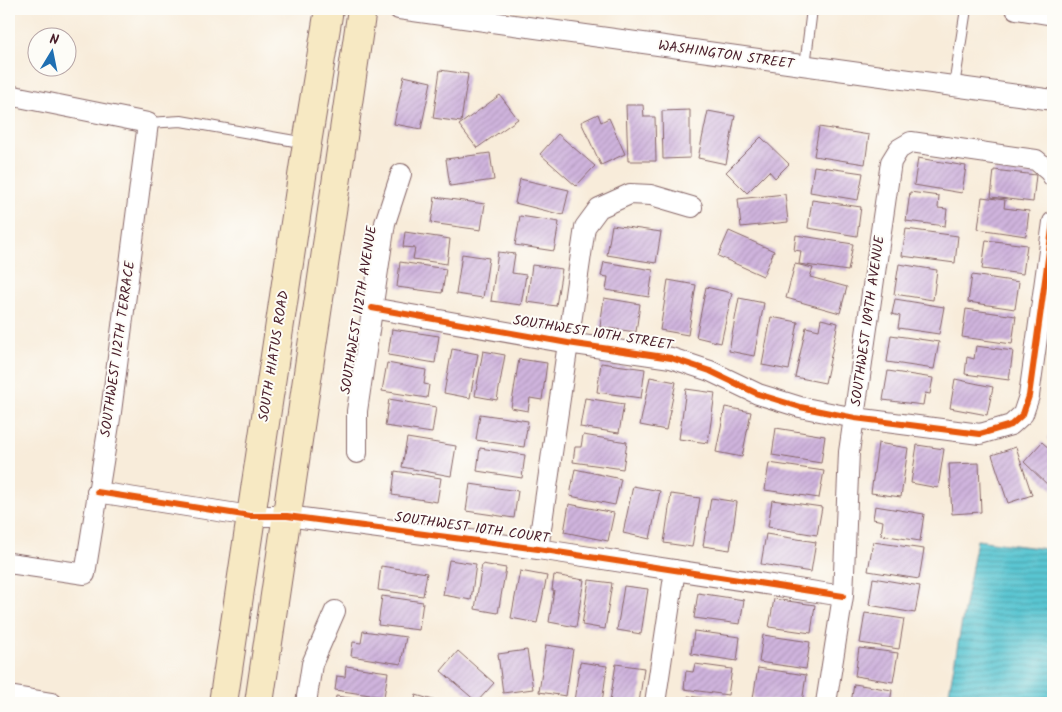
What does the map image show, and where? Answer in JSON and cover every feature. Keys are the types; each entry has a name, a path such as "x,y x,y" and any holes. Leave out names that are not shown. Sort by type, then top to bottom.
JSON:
{"main road":[{"name":"SOUTH HIATUS ROAD","path":"223,703 250,516 329,9"},
{"path":"259,703 362,9"}],"street":[{"name":"WASHINGTON STREET","path":"399,9 1053,100"},
{"path":"1016,9 1053,14"},
{"path":"9,95 148,123"},
{"name":"SOUTHWEST 112TH TERRACE","path":"9,563 85,574 111,412 148,123"},
{"name":"SOUTHWEST 109TH AVENUE","path":"826,703 843,596 849,452 890,162 899,149 911,142 1036,160 1051,174"},
{"name":"SOUTHWEST 112TH AVENUE","path":"357,453 357,411 385,222 401,174"},
{"path":"538,549 585,227 599,208 630,194 651,194 692,207"},
{"name":"SOUTHWEST 10TH STREET","path":"372,308 568,343 671,358 710,371 766,397 800,407 854,418 980,434 1011,425 1023,414 1030,396 1053,222"},
{"name":"SOUTHWEST 10TH COURT","path":"97,492 250,516 287,516 538,549 843,596"},
{"path":"655,703 675,570"},
{"path":"306,703 312,664 335,611"},
{"path":"9,696 52,703"}],"lane":[{"path":"805,66 812,9"},
{"path":"954,86 966,9"},
{"path":"148,123 181,121 307,143"}],"water":[{"path":"977,540 1053,550 1053,703 947,703"}],"building":[{"path":"440,70 468,74 461,122 433,118"},
{"path":"404,76 431,82 421,129 394,124"},
{"path":"500,95 518,119 477,148 459,125"},
{"path":"626,105 643,105 644,117 655,117 656,161 628,161"},
{"path":"690,110 690,158 663,159 662,111"},
{"path":"708,111 735,116 726,164 698,158"},
{"path":"598,114 601,122 609,118 625,154 601,165 581,122"},
{"path":"819,127 869,135 865,164 814,156"},
{"path":"558,134 595,166 576,186 540,154"},
{"path":"761,137 789,164 775,178 769,171 747,193 726,172"},
{"path":"490,153 494,180 450,186 446,159"},
{"path":"918,158 966,166 962,193 914,185"},
{"path":"814,166 863,173 858,200 810,192"},
{"path":"994,170 1036,175 1033,202 991,197"},
{"path":"520,179 569,190 563,215 515,203"},
{"path":"910,192 939,196 938,208 947,209 945,226 906,221"},
{"path":"785,194 788,222 741,227 738,199"},
{"path":"435,197 485,204 481,230 431,223"},
{"path":"982,197 1005,200 1004,208 1029,211 1026,236 978,229"},
{"path":"812,200 861,207 857,236 808,228"},
{"path":"520,216 559,222 554,251 515,245"},
{"path":"612,225 661,232 656,263 607,255"},
{"path":"906,229 958,236 955,263 902,256"},
{"path":"729,231 774,251 763,276 718,256"},
{"path":"405,232 450,239 447,264 413,259 415,248 403,247"},
{"path":"796,235 853,244 848,271 799,264 801,251 794,250"},
{"path":"986,240 1027,245 1023,274 982,269"},
{"path":"498,252 515,254 512,273 526,275 521,305 491,301"},
{"path":"462,254 489,258 483,298 456,294"},
{"path":"400,262 446,269 442,293 397,287"},
{"path":"604,262 653,270 649,297 606,290 608,277 601,276"},
{"path":"795,264 813,268 810,277 847,287 840,313 786,298"},
{"path":"899,264 937,270 933,300 894,294"},
{"path":"532,265 562,269 556,306 527,302"},
{"path":"972,275 1019,282 1015,309 968,302"},
{"path":"668,280 696,285 688,335 660,330"},
{"path":"706,287 732,293 721,343 696,337"},
{"path":"604,298 640,304 636,332 600,327"},
{"path":"739,298 764,303 754,356 729,351"},
{"path":"895,299 944,307 939,334 898,328 900,316 892,314"},
{"path":"966,309 1016,316 1012,344 962,337"},
{"path":"771,317 798,322 789,370 762,365"},
{"path":"821,319 838,323 825,383 795,377 806,327 819,330"},
{"path":"392,329 439,336 435,363 388,355"},
{"path":"891,335 939,342 934,369 887,362"},
{"path":"976,346 1013,351 1009,380 965,374 967,357 974,359"},
{"path":"452,349 478,354 470,398 444,393"},
{"path":"483,351 505,355 497,400 475,396"},
{"path":"519,359 547,363 542,400 530,398 528,411 511,408"},
{"path":"387,363 426,370 424,384 429,385 427,398 382,391"},
{"path":"601,363 645,369 641,398 597,392"},
{"path":"888,371 933,378 930,394 925,393 923,405 883,400"},
{"path":"650,377 676,382 666,430 640,425"},
{"path":"955,379 993,387 987,415 950,408"},
{"path":"686,389 715,393 708,443 679,439"},
{"path":"585,398 624,404 619,433 580,427"},
{"path":"389,399 436,407 432,433 385,426"},
{"path":"725,407 751,412 742,457 716,452"},
{"path":"480,414 528,421 524,447 476,440"},
{"path":"776,428 825,436 821,463 772,455"},
{"path":"1053,430 1053,444 1047,438"},
{"path":"583,435 627,442 623,469 573,462 575,447 581,447"},
{"path":"407,438 456,446 451,476 402,467"},
{"path":"1042,442 1053,452 1053,490 1024,462"},
{"path":"878,443 908,448 901,497 871,493"},
{"path":"917,445 944,449 938,488 911,483"},
{"path":"1016,447 1032,495 1008,503 992,455"},
{"path":"480,448 525,455 522,478 477,471"},
{"path":"769,463 824,471 819,498 765,490"},
{"path":"979,463 981,512 952,514 949,464"},
{"path":"575,469 621,479 615,505 570,496"},
{"path":"395,471 441,478 437,502 392,495"},
{"path":"470,484 518,491 514,518 466,511"},
{"path":"633,486 660,491 650,539 623,533"},
{"path":"671,494 700,498 692,547 664,543"},
{"path":"711,498 737,502 730,550 703,546"},
{"path":"772,500 822,507 817,535 768,527"},
{"path":"569,504 614,513 608,541 564,532"},
{"path":"875,506 924,514 920,541 881,535 883,521 873,519"},
{"path":"766,534 816,542 811,572 761,564"},
{"path":"873,542 924,549 919,579 868,571"},
{"path":"449,560 476,564 471,600 443,595"},
{"path":"482,564 506,568 498,613 475,609"},
{"path":"381,566 427,573 423,596 378,590"},
{"path":"520,571 547,576 537,623 511,618"},
{"path":"554,575 584,580 576,627 549,622 554,590 552,590"},
{"path":"873,578 920,586 915,613 869,605"},
{"path":"589,580 612,583 605,629 582,625"},
{"path":"624,586 648,589 641,634 617,630"},
{"path":"698,593 744,600 740,624 694,618"},
{"path":"382,596 423,602 419,630 378,625"},
{"path":"774,599 815,605 811,633 769,627"},
{"path":"865,613 904,619 899,649 860,643"},
{"path":"363,631 406,637 401,664 351,656 353,642 361,643"},
{"path":"694,631 740,637 737,661 691,654"},
{"path":"763,635 810,642 806,669 759,662"},
{"path":"546,645 573,649 566,696 539,692"},
{"path":"859,648 898,653 893,682 855,676"},
{"path":"527,650 533,689 503,693 498,654"},
{"path":"458,651 494,683 477,702 441,671"},
{"path":"580,662 607,666 602,703 574,701"},
{"path":"616,664 644,668 639,703 610,701"},
{"path":"695,664 732,669 728,695 684,689 686,671 693,672"},
{"path":"346,666 388,672 384,697 335,690 337,676 345,677"},
{"path":"758,668 806,675 802,703 753,698"},
{"path":"854,684 892,690 890,703 851,703"},
{"path":"416,695 443,703 414,703"},
{"path":"336,696 375,702 375,703 335,703"},
{"path":"688,696 731,702 731,703 687,703"}],"cycle path":[{"path":"372,308 568,343 671,358 710,371 758,394 800,407 855,418 980,434 1011,425 1023,414 1029,396 1053,222"},
{"path":"97,492 250,516 287,516 538,549 843,596"}]}
